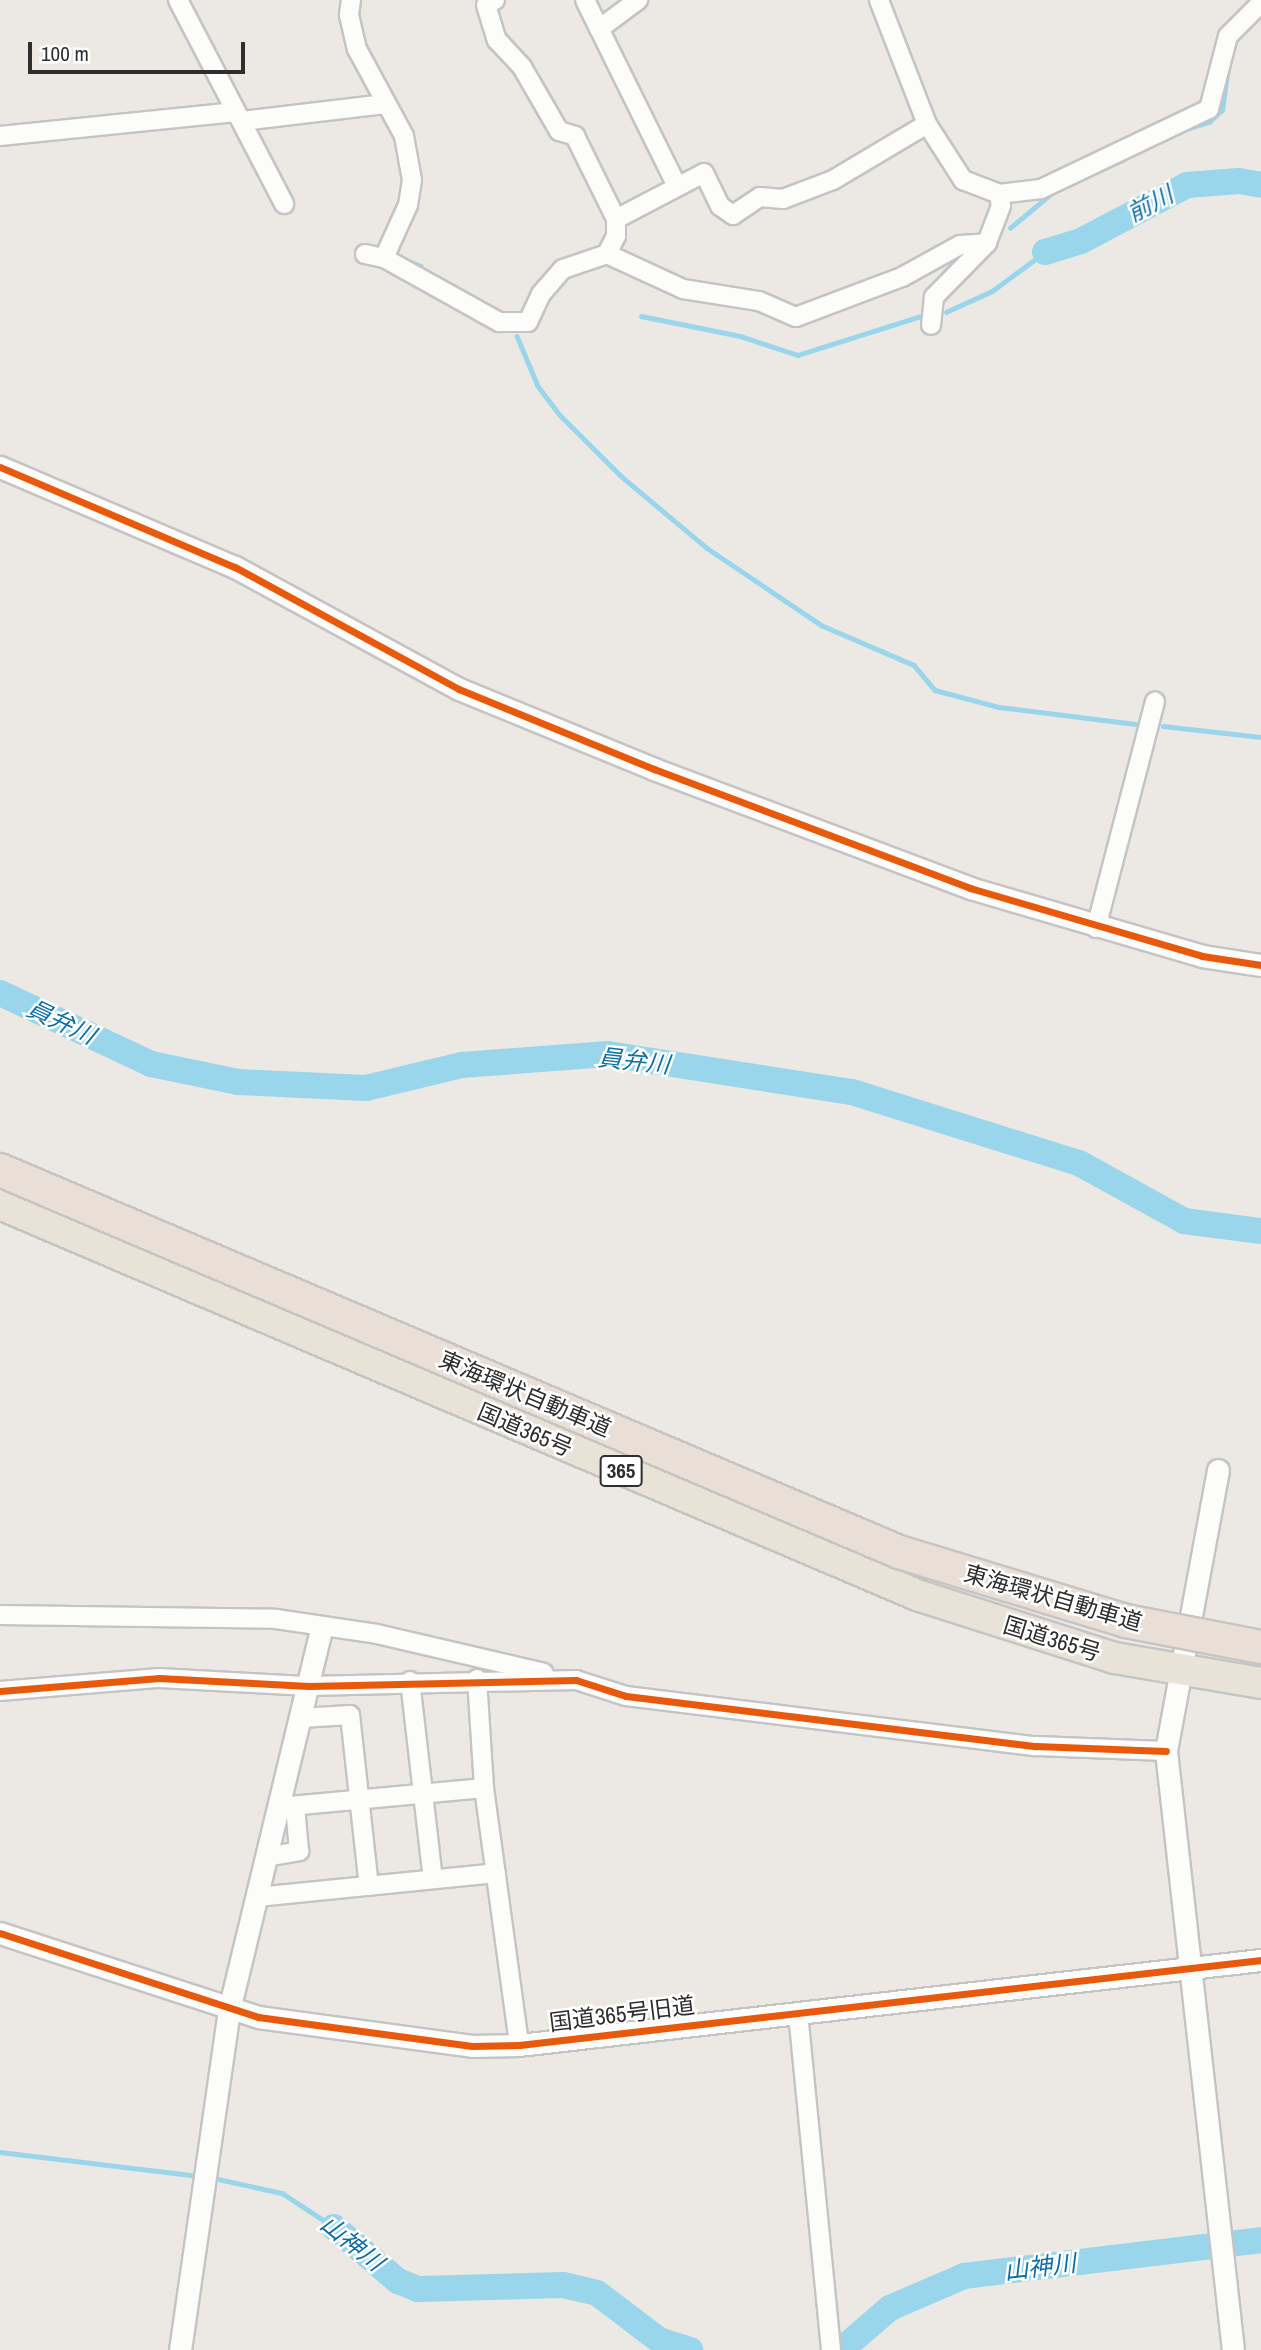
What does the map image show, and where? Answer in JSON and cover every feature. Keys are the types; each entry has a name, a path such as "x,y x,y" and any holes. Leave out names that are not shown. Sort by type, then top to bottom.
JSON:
{"highway":[{"name":"国道365号","path":"0,1154 924,1547 1060,1591 1188,1621 1261,1634"},
{"name":"東海環状自動車道","path":"0,1170 899,1552 1126,1621 1261,1647"},
{"name":"国道365号","path":"0,1204 806,1552 1018,1630 1179,1671 1261,1683"}],"street":[{"path":"178,0 284,204"},
{"path":"351,0 349,15 357,49 404,136 412,180 408,205 384,258"},
{"path":"495,0 486,5 497,40 522,67 559,131 575,136 616,219 616,236 607,254"},
{"path":"585,0 677,186"},
{"path":"599,29 638,0"},
{"path":"879,0 927,124 963,180 999,194 1041,189 1209,109 1228,37 1261,3"},
{"path":"0,136 385,104"},
{"path":"616,219 704,173 720,206 733,215 760,197 783,199 833,180 927,124"},
{"path":"932,325 934,297 987,243 1000,215 999,194"},
{"path":"365,254 384,258 499,322 528,322 541,294 563,269 607,254 683,289 759,302 796,317 908,274 960,245 987,243"},
{"path":"0,467 235,567 471,694 868,852 1096,928 1202,956 1261,965"},
{"path":"1096,928 1155,702"},
{"path":"1218,1470 1166,1751 1233,2350"},
{"path":"0,1615 78,1619 191,1615 276,1619 377,1634 576,1680 625,1696 1036,1746 1166,1751"},
{"path":"180,2350 229,2010 267,1857 287,1806 301,1718 322,1627"},
{"path":"0,1691 159,1678 309,1686 477,1679 576,1680"},
{"path":"477,1679 484,1787 519,2045"},
{"path":"410,1681 433,1879"},
{"path":"301,1718 350,1715 369,1886"},
{"path":"287,1806 484,1787"},
{"path":"267,1857 299,1851 287,1806"},
{"path":"257,1897 496,1873"},
{"name":"国道365号旧道","path":"0,1933 229,2010 335,2031 440,2044 519,2045 1261,1960"},
{"path":"798,2013 831,2348"}],"waterway":[{"path":"1189,128 1209,122 1222,110 1228,67"},
{"path":"413,142 419,174"},
{"path":"1091,174 1125,159"},
{"name":"前川","path":"1045,252 1081,241 1187,185 1239,181 1261,185"},
{"path":"1010,228 1052,193"},
{"path":"946,312 992,291 1045,252"},
{"path":"403,259 421,266"},
{"path":"641,316 740,336 798,355 921,316"},
{"path":"517,336 538,386 560,415 621,476 707,548 821,625 914,665 935,690 999,707 1135,724"},
{"path":"1163,726 1261,737"},
{"name":"員弁川","path":"0,993 151,1064 238,1082 366,1088 462,1065 608,1054 852,1092 1079,1163 1184,1221 1261,1231"},
{"name":"山神川","path":"0,2152 197,2176"},
{"name":"山神川","path":"209,2177 282,2193 334,2227"},
{"name":"山神川","path":"334,2227 398,2281 418,2289 563,2285 597,2293 659,2340 690,2350"},
{"name":"山神川","path":"841,2350 890,2308 964,2276 1261,2240"}],"cycle path":[{"path":"0,467 235,567 459,689 654,769 970,888 1202,956 1261,965"},
{"path":"0,1691 159,1678 309,1686 576,1680 626,1696 1036,1746 1166,1751"},
{"path":"0,1933 258,2017 472,2046 519,2045 1261,1960"}]}
